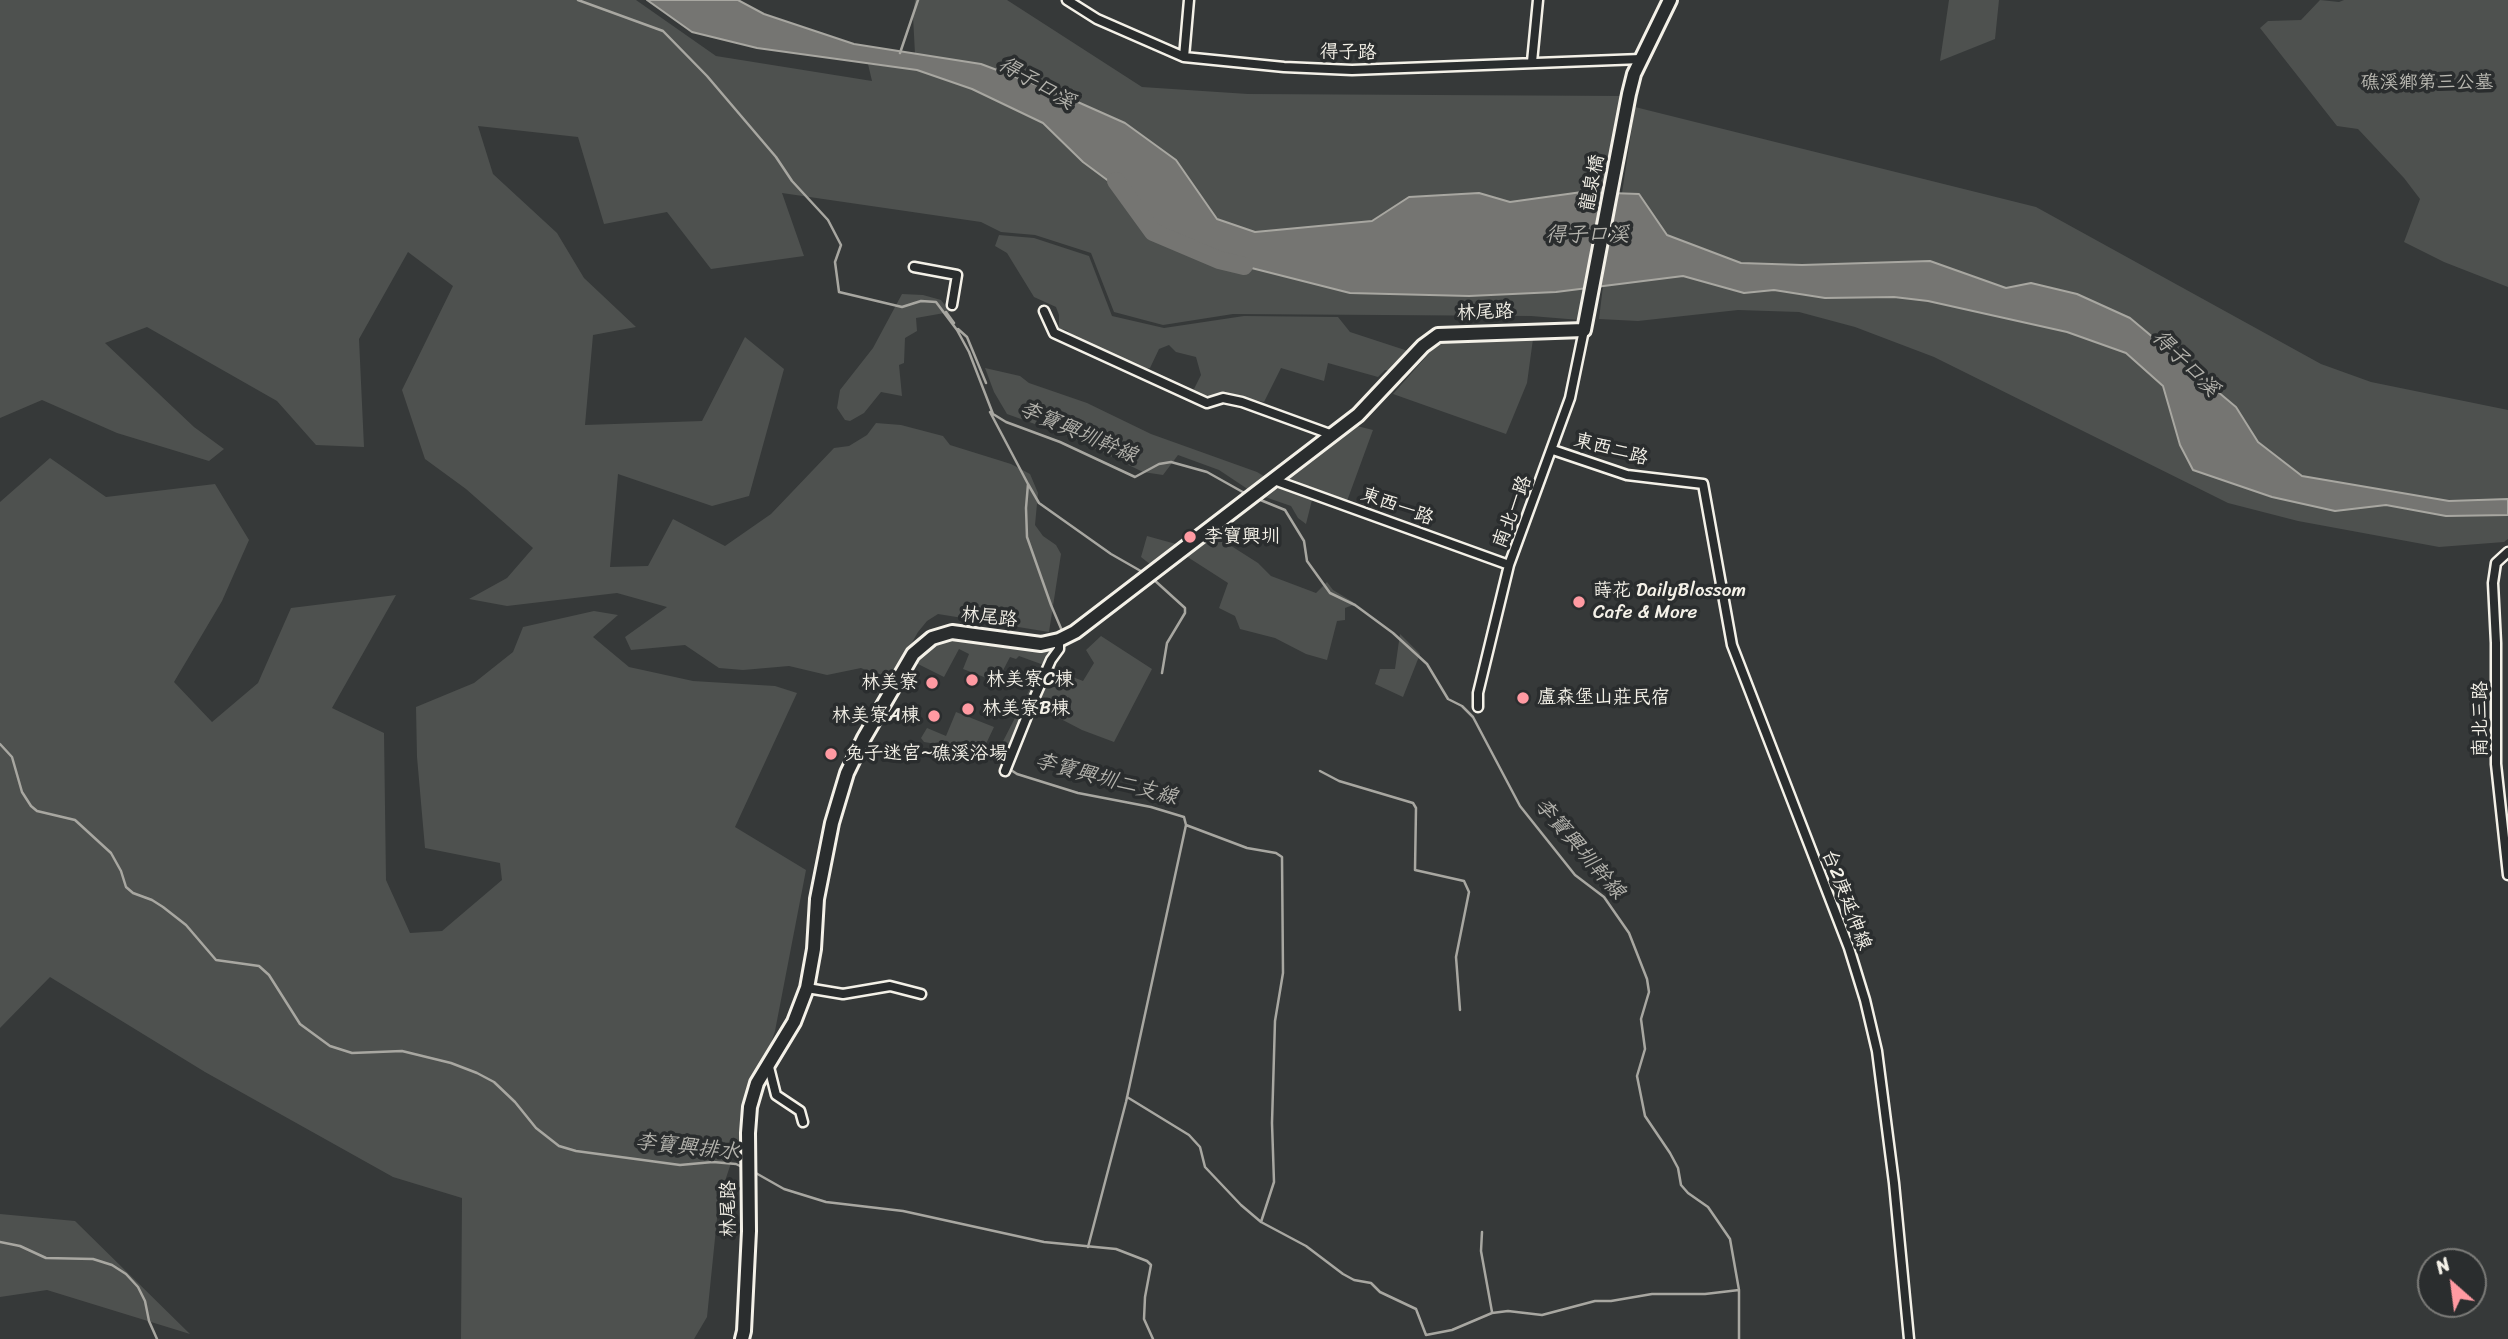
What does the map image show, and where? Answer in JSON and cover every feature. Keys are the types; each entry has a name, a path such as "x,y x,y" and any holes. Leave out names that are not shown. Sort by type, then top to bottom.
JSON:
{"street":[{"name":"得子路","path":"1067,0 1097,19 1184,57 1284,67 1352,70 1641,59"},
{"path":"1184,57 1189,0"},
{"path":"1532,62 1538,0"},
{"name":"龍泉橋","path":"1585,325 1629,94 1641,59 1670,0"},
{"path":"914,267 957,275 952,305"},
{"path":"1044,312 1054,333 1207,403 1223,398 1242,402 1330,434"},
{"name":"林尾路","path":"742,1339 749,1231 750,1107 757,1083 794,1023 807,988 814,949 817,899 832,823 847,773 864,738 913,654 932,638 952,632 1041,643 1059,640 1104,610 1358,415 1423,346 1438,335 1585,325"},
{"name":"南北一路","path":"1478,707 1478,693 1509,565 1570,398 1585,325"},
{"name":"東西二路","path":"1553,450 1628,475 1703,484"},
{"name":"東西一路","path":"1274,480 1509,565"},
{"name":"台2庚延伸線","path":"1703,484 1732,645 1849,948 1871,1025 1877,1051 1894,1183 1909,1339"},
{"name":"南北三路","path":"2508,552 2496,563 2493,583 2496,764 2508,875"},
{"path":"1005,771 1051,660 1059,649 1059,640"},
{"path":"807,988 843,994 890,986 921,993"},
{"path":"768,1063 776,1095 800,1111 803,1122"}],"green space":[{"path":"0,0 636,0 716,56 872,81 868,64 917,70 972,89 1043,123 1083,162 1216,259 1350,293 1469,296 1587,288 1580,320 1531,316 1233,314 1163,325 1114,312 1091,253 1035,235 1001,232 981,222 782,193 804,256 711,269 667,212 604,224 578,137 478,126 493,174 557,233 584,278 636,327 593,335 585,425 702,421 745,337 784,369 749,496 712,506 618,474 610,567 648,566 673,519 725,546 771,514 834,448 849,446 867,435 876,423 901,425 943,436 950,445 1011,464 1030,474 1038,493 1035,525 1043,536 1056,545 1061,554 1049,632 938,614 927,621 918,632 890,681 861,668 827,675 789,666 743,670 719,668 685,645 631,650 625,637 667,607 617,593 507,606 469,599 507,578 533,548 466,489 425,459 402,390 453,286 408,252 359,339 364,447 316,445 277,401 147,327 105,343 194,427 224,449 209,461 117,433 42,400 0,418"},
{"path":"915,0 1007,0 1142,87 1248,94 1625,96 1604,192 1582,192 1510,202 1479,193 1409,197 1372,221 1255,232 1217,219 1176,160 981,64 915,54"},
{"path":"1949,0 1999,0 1995,39 1940,61"},
{"name":"礁溪鄉第三公墓","path":"2320,0 2508,0 2508,287 2444,262 2404,242 2420,199 2358,129 2337,126 2260,28 2268,21 2301,20"},
{"path":"1635,107 2036,207 2321,364 2371,382 2508,410 2508,499 2449,501 2302,476 2258,442 2236,406 2130,318 2077,294 2031,283 2006,288 1933,262 1802,265 1741,263 1667,235 1639,194 1622,193"},
{"path":"999,235 1034,238 1089,256 1112,316 1164,328 1244,316 1338,317 1350,332 1408,351 1395,371 1385,370 1378,377 1328,363 1324,381 1281,368 1264,402 1218,394 1207,399 1193,391 1201,375 1196,357 1176,352 1169,345 1159,349 1150,368 1144,369 1059,329 1056,307 1034,297 1007,253 995,246"},
{"path":"1683,276 1744,293 1774,290 1825,298 1894,297 1928,301 2067,332 2126,353 2163,386 2180,445 2335,511 2386,505 2446,516 2508,515 2508,539 2504,542 2439,547 2298,521 2228,503 1934,357 1855,327 1799,312 1738,310 1638,321 1599,319 1603,286"},
{"path":"902,294 923,295 941,300 950,312 916,318 917,331 905,338 904,363 899,365 902,396 881,392 864,413 850,421 845,420 837,408 840,390 873,348"},
{"path":"1533,339 1527,383 1506,434 1393,394 1432,350 1445,341"},
{"path":"985,368 1020,376 1029,383 1087,403 1151,434 1267,478 1249,490 1219,470 1178,455 1163,475 1143,472 1071,437 1007,414 994,392"},
{"path":"1357,426 1373,430 1347,501 1316,491 1289,478"},
{"path":"50,458 106,497 215,484 249,540 222,601 174,682 212,722 258,683 291,608 396,595 332,708 384,733 386,880 410,933 442,931 502,880 500,863 425,848 417,757 416,707 474,683 513,652 523,627 594,611 618,615 593,637 629,667 693,681 775,686 797,693 735,827 806,870 775,1031 719,1199 707,1317 694,1339 461,1339 462,1198 393,1177 205,1072 50,977 0,1028 0,502"},
{"path":"1280,484 1313,496 1306,524 1298,518 1291,506 1265,497"},
{"path":"1214,535 1258,563 1271,576 1316,593 1327,582 1333,590 1353,602 1353,605 1345,608 1345,620 1337,621 1327,660 1306,654 1275,638 1240,629 1235,616 1219,608 1228,583 1186,556"},
{"path":"1147,536 1180,547 1156,565 1151,565 1141,557"},
{"path":"953,634 1053,646 1052,653 1048,660 1041,664 1019,656 1016,659 1010,657 997,682 963,669 969,654 959,649 944,677 914,662 935,640"},
{"path":"1400,634 1420,654 1403,697 1375,684 1380,669 1395,669"},
{"path":"1101,636 1152,669 1114,742 1082,730 1034,705 1052,666 1083,681 1094,663 1086,650"},
{"path":"1036,677 1040,679 1006,763 961,748 924,742 921,738 927,728 946,736 956,712 994,727 985,746 998,751"},
{"path":"0,1214 75,1221 190,1334 47,1290 0,1297"}],"water":[{"path":"647,0 738,0 764,14 854,44 981,64 1053,91 1125,123 1176,160 1217,219 1255,232 1372,221 1409,197 1479,193 1510,202 1582,192 1639,194 1667,235 1741,263 1802,265 1930,261 2006,288 2031,283 2077,294 2130,318 2236,407 2258,442 2302,476 2449,501 2508,499 2508,515 2446,516 2386,505 2335,511 2272,497 2193,470 2180,445 2163,386 2126,353 2067,332 1928,301 1894,297 1825,298 1774,290 1744,293 1683,276 1556,292 1469,296 1350,293 1216,259 1165,233 1118,188 1083,162 1043,123 972,89 917,70 757,48 692,32"}],"waterway":[{"name":"李寶興圳幹線","path":"578,0 663,31 707,76 776,157 792,181 828,220 841,245 835,262 839,292 902,307 921,301 936,302 957,330 969,352 993,414 1135,477 1159,464 1171,462 1207,472 1248,495"},
{"path":"900,53 918,0"},
{"name":"得子口溪","path":"1116,181 1153,232 1219,260 1244,266"},
{"name":"李寶興圳幹線","path":"946,312 954,323"},
{"name":"李寶興圳幹線","path":"958,329 967,337 986,383"},
{"name":"李寶興圳二支線","path":"990,412 1028,484 1027,537 1063,633"},
{"path":"1028,484 1039,503 1111,554 1146,574"},
{"path":"1260,500 1274,489"},
{"name":"李寶興圳幹線","path":"1258,499 1285,510 1304,541 1307,561 1330,593 1355,605 1393,633 1427,664 1448,699 1462,706 1473,717 1520,806 1575,875 1604,897 1629,933 1647,979 1649,992 1641,1019 1645,1049 1637,1076 1645,1116 1678,1168 1681,1185 1708,1207 1730,1239 1739,1290 1739,1339"},
{"path":"1152,578 1185,608 1185,613 1167,643 1162,673"},
{"name":"李寶興排水","path":"0,744 12,757 22,792 31,806 37,811 75,820 111,853 126,887 133,893 152,900 186,925 216,960 259,966 269,975 300,1024 330,1046 352,1053 402,1051 451,1063 477,1073 494,1082 536,1128 559,1146 576,1151 680,1165 713,1162 736,1164 744,1168"},
{"name":"李寶興圳二支線","path":"1010,765 1011,770 1017,774 1078,793 1151,807 1184,817 1186,825 1126,1102 1088,1247"},
{"path":"1320,771 1339,781 1413,803 1416,808 1415,870 1464,881 1469,892 1456,957 1460,1010"},
{"path":"1186,825 1247,848 1276,853 1282,857 1283,973 1275,1021 1272,1123 1274,1182 1261,1222 1306,1246 1343,1274 1354,1280 1371,1283 1380,1292 1416,1309 1426,1335 1452,1330 1492,1313 1508,1311 1542,1315 1595,1301 1652,1294 1705,1294 1739,1290"},
{"path":"1127,1097 1189,1135 1200,1147 1205,1167 1261,1222"},
{"name":"李寶興排水","path":"754,1172 784,1189 826,1202 903,1211 1044,1242 1116,1249 1147,1261 1151,1265 1144,1319 1153,1339"},
{"path":"1482,1232 1481,1251 1492,1312"},
{"path":"0,1242 20,1246 46,1258 93,1259 112,1265 126,1274 138,1287 157,1339"}],"place":[{"name":"李寶興圳","path":"1190,537"},
{"name":"蒔花 DailyBlossom Cafe & More","path":"1579,602"},
{"name":"林美寮C棟","path":"972,680"},
{"name":"林美寮","path":"932,683"},
{"name":"盧森堡山莊民宿","path":"1523,698"},
{"name":"林美寮B棟","path":"968,709"},
{"name":"林美寮A棟","path":"934,716"},
{"name":"兔子迷宮~礁溪浴場","path":"831,754"}]}
